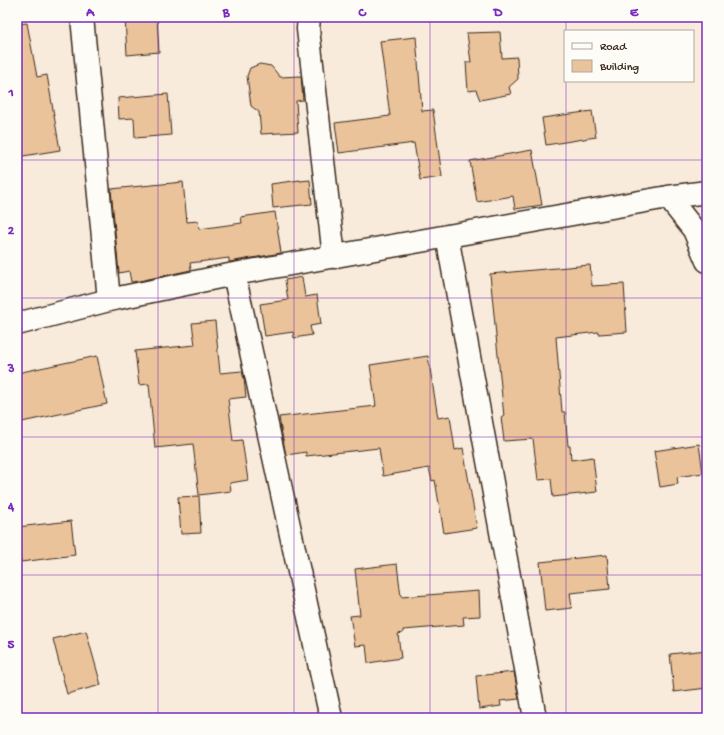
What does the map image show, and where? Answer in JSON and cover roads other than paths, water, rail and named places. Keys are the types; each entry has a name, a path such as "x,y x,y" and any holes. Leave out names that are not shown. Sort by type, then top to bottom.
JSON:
{"street":[{"path":"82,17 109,300"},
{"path":"309,17 308,29 334,257"},
{"path":"17,324 109,300 234,274 668,197 707,192"},
{"path":"668,197 694,230 707,261"},
{"path":"447,236 535,718"},
{"path":"234,274 331,718"}]}
